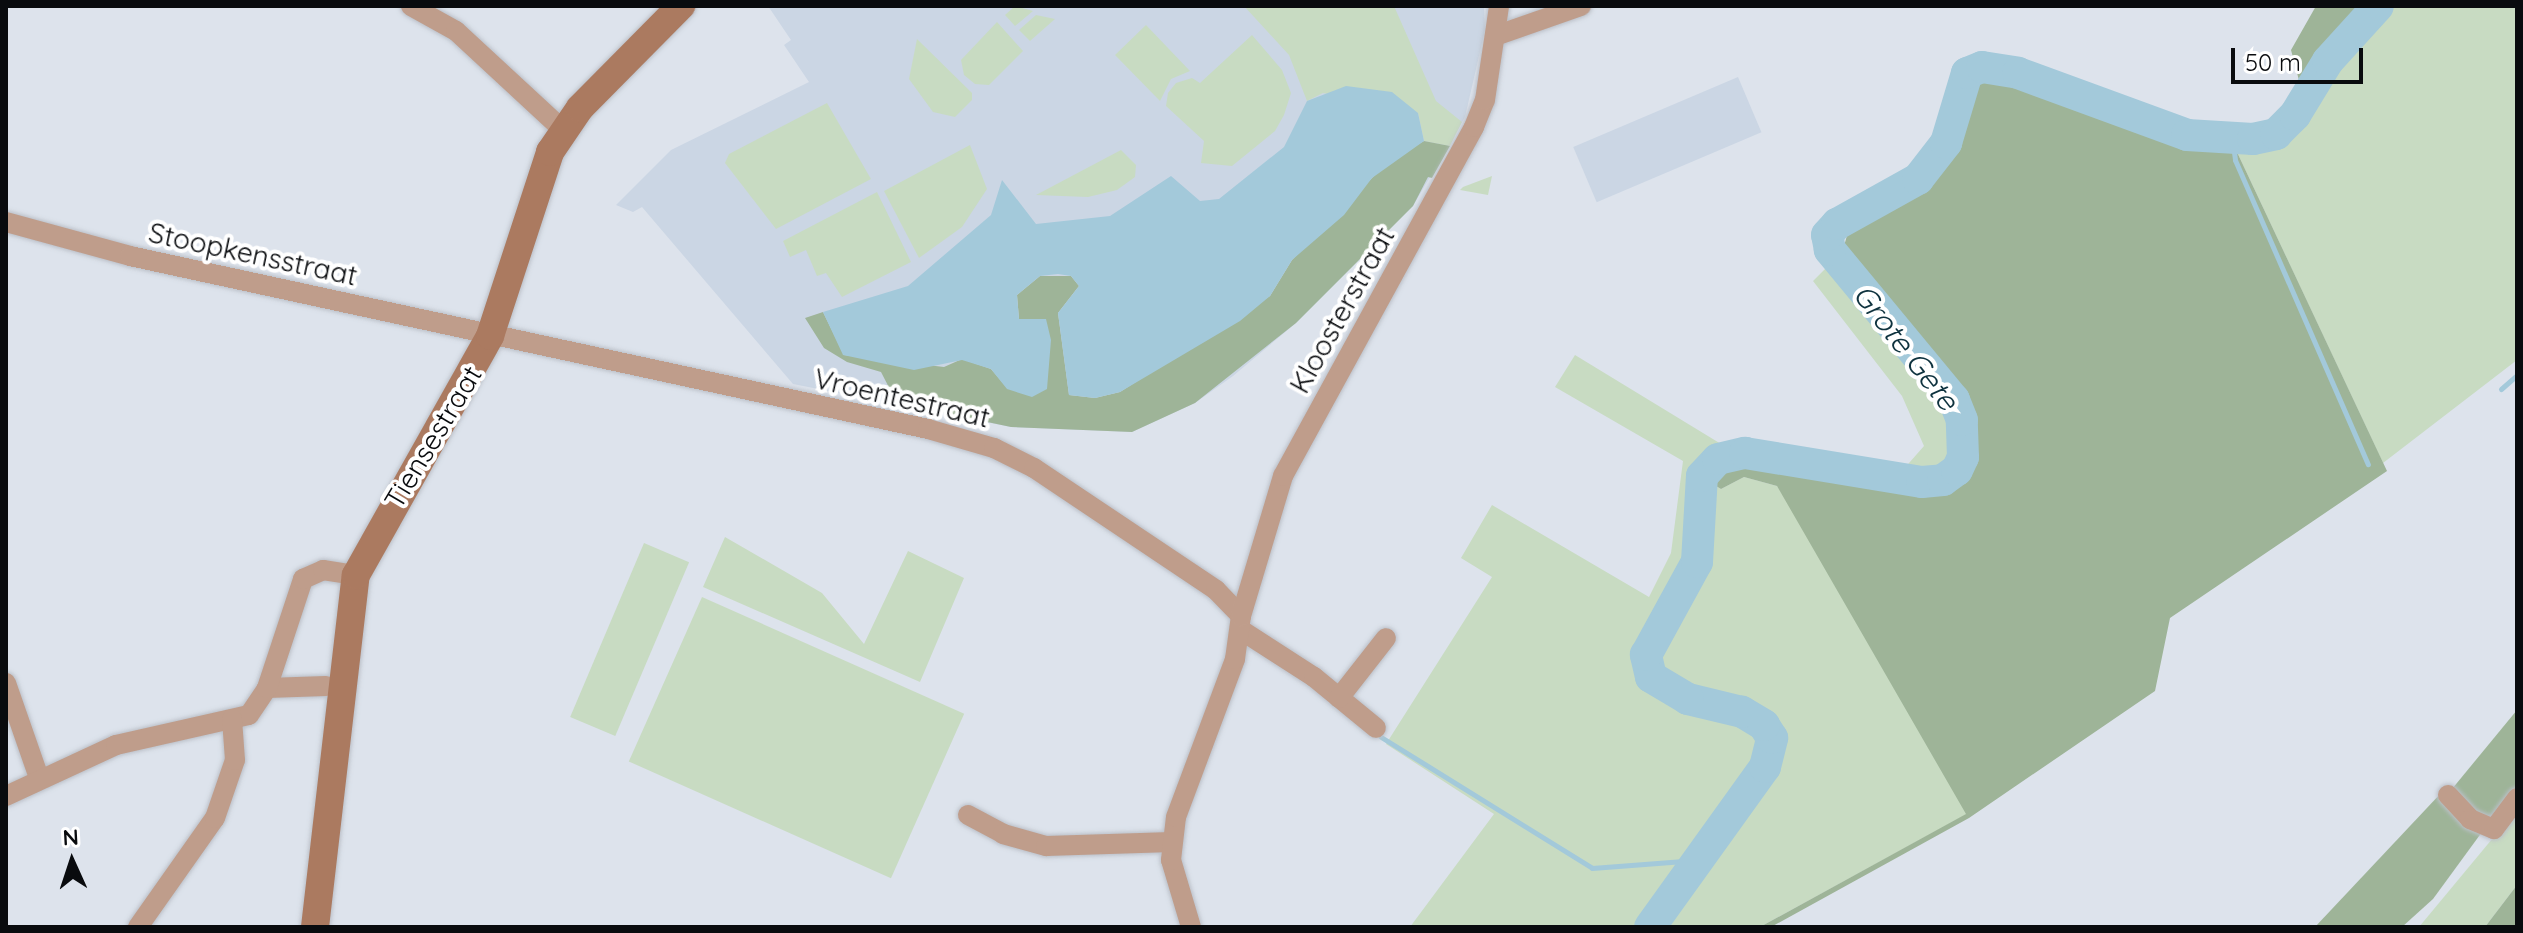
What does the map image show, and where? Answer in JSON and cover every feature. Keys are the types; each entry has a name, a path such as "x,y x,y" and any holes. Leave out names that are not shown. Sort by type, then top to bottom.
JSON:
{"main road":[{"name":"Tiensestraat","path":"315,927 356,575 369,544 490,336 538,180 563,130 681,6"}],"street":[{"name":"Kloosterstraat","path":"1241,623 1283,476 1474,127 1498,35 1499,6"},
{"path":"1498,35 1581,6"},
{"path":"420,10 470,43 563,130"},
{"name":"Stoopkensstraat","path":"6,222 130,256 490,336"},
{"name":"Vroentestraat","path":"490,336 928,429 994,448 1034,468 1216,590 1241,623 1376,728"},
{"path":"6,796 39,778 116,745 249,715 267,688 303,579 323,570 356,575"},
{"path":"1191,927 1171,860 1172,842 1241,623"},
{"path":"1339,698 1386,638"},
{"path":"6,683 39,778"},
{"path":"267,688 326,686"},
{"path":"138,927 215,818 235,760 232,719"},
{"path":"2448,795 2470,819 2494,829 2517,798"},
{"path":"968,815 1003,834 1046,846 1172,842"}],"shaded area":[{"path":"768,6 1484,6 1485,30 1465,117 1413,206 1296,323 1233,376 1195,403 1132,432 1011,427 793,384 642,207 633,212 616,205 671,150 809,82 784,45 791,40"},
{"path":"1738,77 1761,132 1597,202 1573,147"}],"green space":[{"path":"1015,6 1033,11 1015,26 1005,15"},
{"path":"1244,6 1394,6 1436,101 1462,122 1450,146 1424,141 1418,113 1323,93 1307,101 1289,55"},
{"path":"2316,6 2362,6 2350,15 2301,88 2291,50"},
{"path":"2395,6 2517,6 2517,360 2383,463 2236,150 2276,142 2328,84 2356,37"},
{"path":"1036,15 1055,19 1030,41 1019,30"},
{"path":"997,22 1023,51 989,85 975,84 964,75 961,60"},
{"path":"1146,25 1190,71 1171,79 1160,101 1115,55"},
{"path":"1252,35 1282,70 1291,93 1284,115 1275,131 1232,166 1201,163 1204,141 1166,106 1168,93 1176,83 1192,78 1200,83"},
{"path":"917,39 972,93 972,100 955,117 933,112 909,79"},
{"path":"1980,76 2135,130 2236,150 2387,471 2170,618 2155,691 1969,818 1771,927 1760,927 1966,814 1777,486 1744,477 1721,489 1711,483 1722,467 1742,461 1916,496 1939,493 1963,475 1974,446 1964,401 1842,253 1848,232 1929,185 1950,151"},
{"path":"827,103 871,179 776,229 725,163 729,154"},
{"path":"1424,141 1450,146 1432,178 1428,177 1413,206 1296,323 1195,403 1132,432 1011,427 897,403 881,372 847,362 824,348 805,318 823,312 844,355 944,367 962,359 991,369 1008,389 1019,319 1017,295 1040,276 1071,276 1079,286 1058,313 1069,395 1095,398 1120,392 1270,296 1292,260 1372,178 1389,161"},
{"path":"970,145 987,189 962,227 919,258 884,191"},
{"path":"1121,150 1136,165 1135,177 1117,190 1088,197 1036,195"},
{"path":"1492,176 1488,195 1460,190 1463,187"},
{"path":"877,192 911,262 842,297 826,273 817,276 806,250 790,257 783,241"},
{"path":"1827,267 1936,397 1957,446 1950,461 1929,471 1902,471 1924,446 1902,396 1813,281"},
{"path":"1575,355 1726,447 1694,470 1692,549 1637,661 1639,677 1667,699 1755,725 1760,736 1757,754 1641,927 1410,927 1494,814 1386,744 1492,577 1461,558 1492,505 1649,597 1671,553 1683,461 1555,387"},
{"path":"1744,477 1777,486 1806,528 1967,814 1760,927 1655,927 1763,783 1778,744 1774,724 1764,715 1667,681 1660,676 1653,656 1704,564 1711,483 1721,489"},
{"path":"725,537 822,593 864,644 908,551 964,578 920,682 703,587"},
{"path":"644,543 689,562 615,736 570,717"},
{"path":"702,597 964,714 891,878 629,761"},
{"path":"2517,710 2517,786 2495,817 2485,821 2452,789"},
{"path":"2442,792 2482,832 2433,899 2402,927 2315,927"},
{"path":"2517,809 2517,885 2485,927 2419,927"},
{"path":"2517,885 2517,927 2485,927"}],"water":[{"path":"1346,86 1392,92 1418,113 1424,141 1372,178 1344,215 1292,260 1270,296 1240,321 1120,392 1095,398 1069,395 1058,313 1079,286 1071,276 1058,274 1040,276 1017,295 1019,319 1046,319 1051,340 1047,389 1032,397 1007,389 991,369 962,360 914,370 843,355 823,312 908,286 991,215 1002,180 1036,224 1110,216 1171,176 1200,201 1219,199 1284,147 1307,101"}],"waterway":[{"name":"Grote Gete","path":"1650,927 1765,767 1772,738 1764,725 1742,712 1688,699 1651,677 1646,655 1697,562 1702,476 1718,459 1745,453 1922,482 1943,480 1957,470 1963,457 1962,420 1954,400 1830,250 1827,235 1837,224 1918,179 1946,143 1967,73 1982,67 2018,73 2187,135 2253,139 2276,134 2295,115 2328,61 2378,6"},
{"path":"2232,138 2235,160 2368,464"},
{"path":"2501,389 2517,375"},
{"path":"1381,737 1592,868 1697,860"}]}
